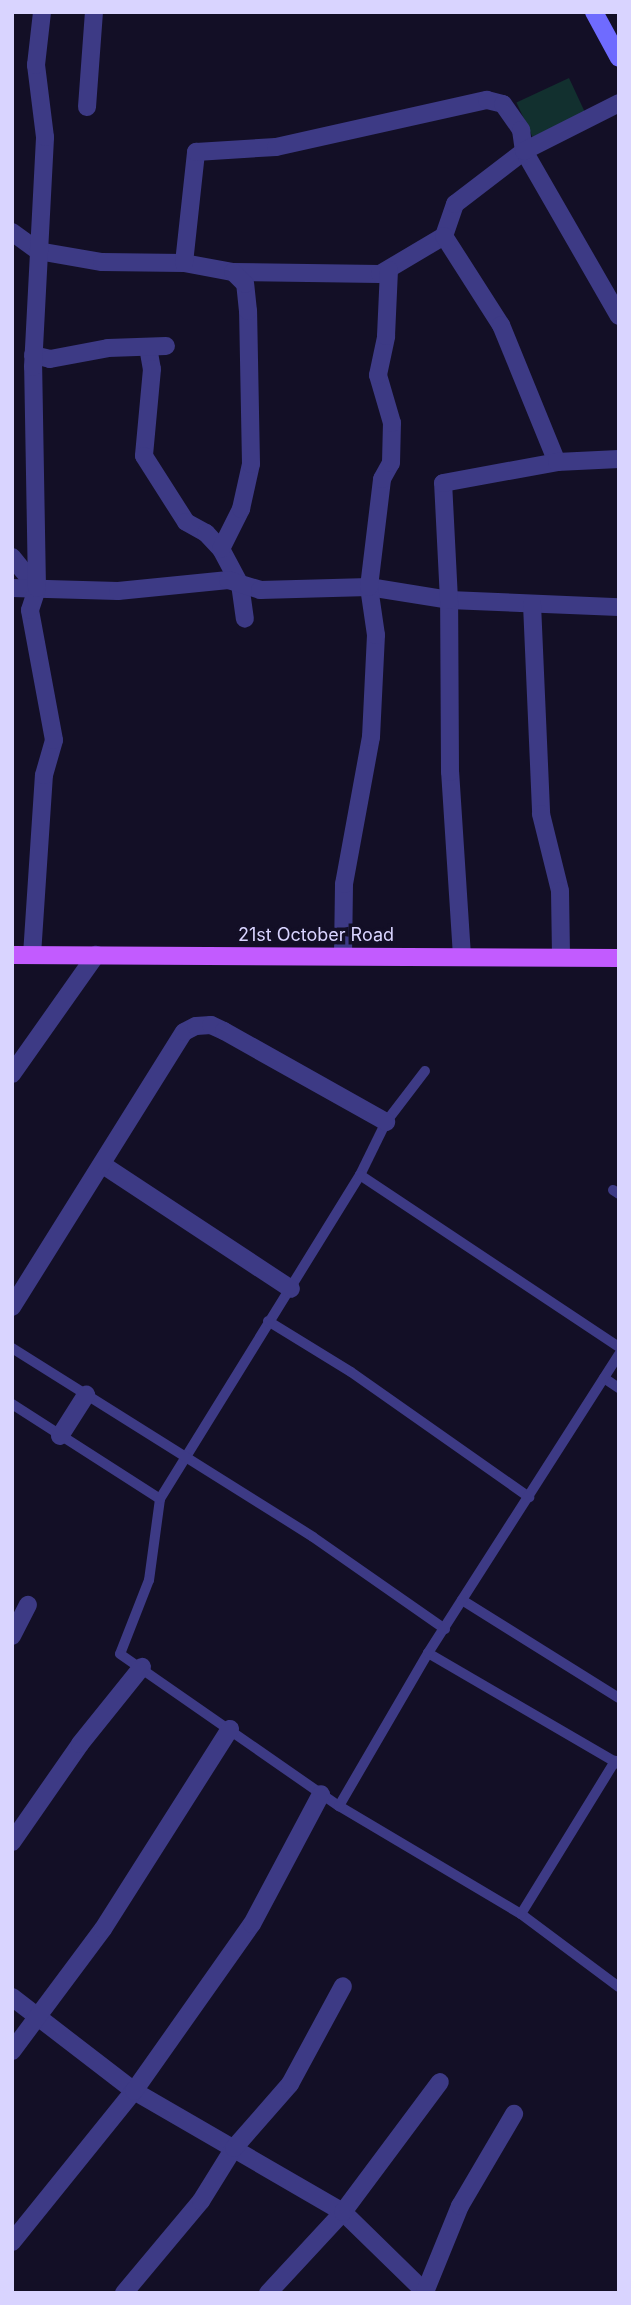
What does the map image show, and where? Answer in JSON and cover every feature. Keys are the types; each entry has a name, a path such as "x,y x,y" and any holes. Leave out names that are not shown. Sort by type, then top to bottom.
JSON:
{"main road":[{"path":"594,12 619,58"},
{"name":"21st October Road","path":"12,955 619,958"}],"street":[{"path":"32,955 43,788 54,740 30,610 37,588 33,355 45,127 36,53 42,12"},
{"path":"87,107 94,12"},
{"path":"184,263 196,152 276,147 487,100 503,104 521,130 524,151 619,316"},
{"path":"12,232 38,251 102,262 184,263 233,272 358,274 389,270 444,236 455,204 524,151 619,103"},
{"path":"444,236 501,325 557,462"},
{"path":"343,956 344,884 371,737 376,635 369,587 382,480 392,454 393,423 378,375 386,336 389,270"},
{"path":"221,549 241,509 251,464 248,311 245,284 233,272"},
{"path":"33,355 50,359 108,348 166,346"},
{"path":"148,347 152,369 144,456 186,522 206,533 221,549 240,584 245,619"},
{"path":"462,956 450,772 449,600 443,483 557,462 619,458"},
{"path":"12,557 37,588"},
{"path":"12,588 118,592 228,580 260,590 369,587 449,600 619,607"},
{"path":"532,604 541,814 561,891 562,956"},
{"path":"12,1074 96,955"},
{"path":"12,1307 184,1032 197,1026 212,1025 386,1122"},
{"path":"103,1165 291,1289"},
{"path":"60,1436 86,1395"},
{"path":"12,1636 28,1605"},
{"path":"12,1842 80,1744 142,1667"},
{"path":"12,2051 41,2018 126,1895 230,1730"},
{"path":"12,2242 134,2091 252,1924 321,1794"},
{"path":"124,2293 201,2201 234,2148 289,2084 343,1986"},
{"path":"12,1997 134,2091 343,2212 424,2292 460,2206 514,2114"},
{"path":"268,2293 343,2212 440,2082"}],"lane":[{"path":"425,1071 386,1122 360,1175 160,1499 149,1580 120,1654 339,1806 521,1914 619,1987"},
{"path":"360,1175 619,1348"},
{"path":"268,1321 351,1372 529,1497"},
{"path":"12,1348 313,1537 445,1629"},
{"path":"339,1806 428,1653 619,1354"},
{"path":"604,1378 619,1388"},
{"path":"12,1404 160,1499"},
{"path":"462,1600 619,1699"},
{"path":"428,1653 617,1763 521,1914"}],"green space":[{"path":"569,78 585,112 532,137 516,103"}]}
